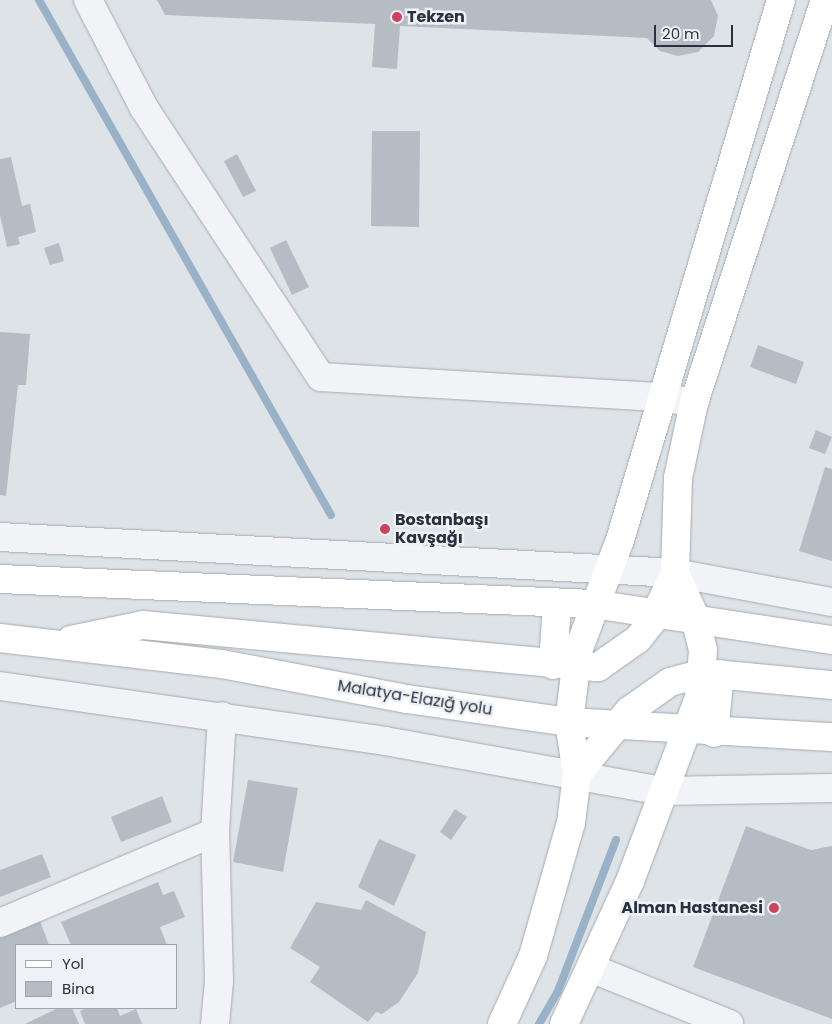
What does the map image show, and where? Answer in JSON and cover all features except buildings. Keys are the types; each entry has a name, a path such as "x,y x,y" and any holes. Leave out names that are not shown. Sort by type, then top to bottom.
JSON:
{"main road":[{"path":"564,666 610,571 781,0"},
{"path":"48,644 143,625 564,666 598,667 616,658 638,639 657,612 675,573 678,478 694,403 827,2"},
{"path":"564,1024 593,969 663,791 701,732 712,673 695,618 675,573"},
{"path":"0,579 593,604 657,612 832,640"},
{"path":"502,1024 533,956 561,870 577,774 569,722 557,603"},
{"name":"Malatya-Elazığ yolu","path":"0,638 222,664 407,699 569,722 701,732 832,737"},
{"path":"577,774 615,726 670,682 712,673 832,685"}],"street":[{"path":"88,0 144,108 321,377 661,397 694,403"},
{"path":"0,537 675,573 832,602"},
{"path":"0,686 222,716 577,774 663,791 832,788"},
{"path":"215,1024 220,981 215,832 222,716"},
{"path":"0,923 215,832"},
{"path":"593,969 729,1024"}],"waterway":[{"path":"39,0 331,515"},
{"path":"539,1024 558,991 616,840"}],"place":[{"name":"Tekzen","path":"397,17"},
{"name":"Bostanbaşı Kavşağı","path":"385,529"},
{"name":"Alman Hastanesi","path":"774,908"}]}
